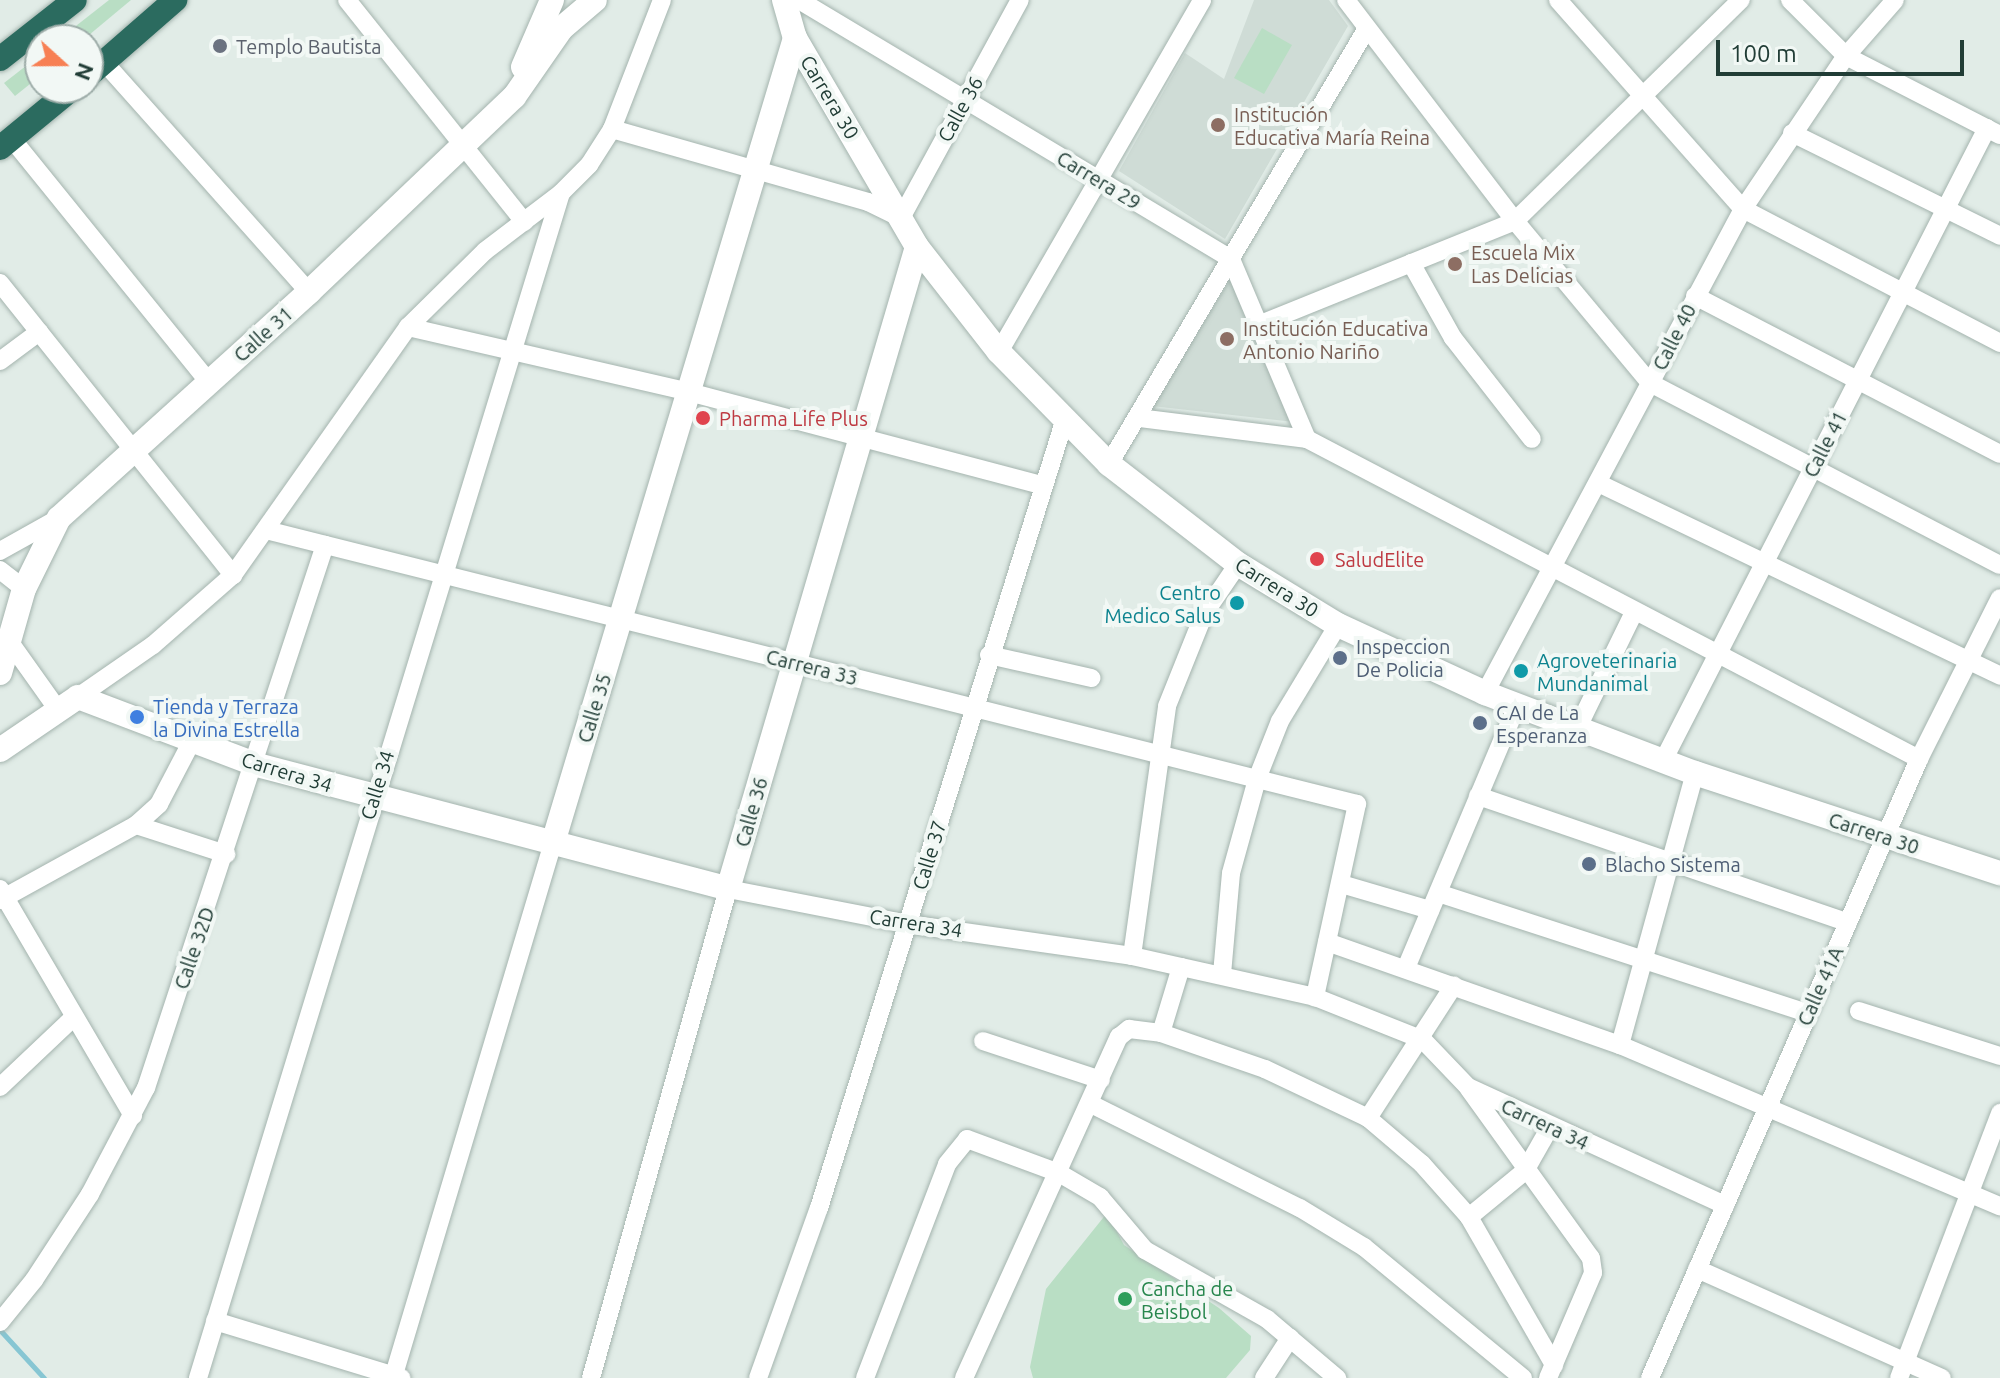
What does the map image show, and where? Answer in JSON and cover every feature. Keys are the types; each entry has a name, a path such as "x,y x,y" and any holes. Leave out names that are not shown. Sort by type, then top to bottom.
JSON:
{"highway":[{"path":"0,59 75,0"},
{"path":"104,62 175,0"},
{"path":"139,33 191,0"},
{"path":"6,143 54,104"}],"street":[{"path":"347,0 524,222"},
{"name":"Calle 31","path":"463,145 524,64 552,0"},
{"name":"Calle 31","path":"0,551 59,518 133,447 309,292 514,97 562,28 595,0"},
{"path":"0,750 153,645 233,575 408,327 485,251 561,193 589,165 612,129 662,0"},
{"name":"Carrera 30","path":"784,0 795,38 917,247 999,352 1064,422 1109,464 1238,564 1338,625 1485,693 1695,773 2000,873"},
{"name":"Carrera 29","path":"799,0 1231,259"},
{"name":"Calle 36","path":"901,218 1020,0"},
{"path":"999,352 1202,0"},
{"path":"1346,0 1515,221 1650,383 2000,565"},
{"path":"1558,0 1743,209 2000,343"},
{"path":"1258,325 1515,221 1741,0"},
{"path":"1790,0 1846,56 1993,131"},
{"name":"Calle 40","path":"1485,693 1743,209 1846,56 1895,0"},
{"path":"1109,464 1366,30"},
{"name":"Calle 35","path":"396,1377 795,38"},
{"path":"104,77 309,292"},
{"path":"612,129 868,202 901,218"},
{"name":"Calle 41","path":"1663,761 1945,209 1993,131"},
{"path":"1792,133 2000,236"},
{"path":"6,143 209,382"},
{"name":"Calle 34","path":"198,1378 373,798 561,193"},
{"name":"Calle 36","path":"591,1378 728,889 917,247"},
{"path":"1231,259 1307,439"},
{"path":"1411,263 1453,338 1532,439"},
{"path":"0,283 233,575"},
{"path":"1695,296 2000,454"},
{"path":"408,327 689,392 1041,485"},
{"path":"0,361 39,332"},
{"path":"1139,418 1307,439 1919,759"},
{"name":"Calle 37","path":"758,1378 819,1208 1041,485 1064,422"},
{"path":"1598,483 2000,676"},
{"name":"Calle 31","path":"0,673 24,589 59,518"},
{"name":"Carrera 33","path":"266,530 1357,804 1341,884"},
{"name":"Calle 32D","path":"2,1319 74,1219 133,1116 257,765 325,545"},
{"path":"1132,956 1158,754 1182,659 1204,614 1238,564"},
{"path":"0,570 24,589"},
{"name":"Calle 41A","path":"1650,1378 1919,759 2000,598"},
{"path":"1578,727 1634,612"},
{"path":"1222,974 1231,873 1257,779 1280,721 1338,625"},
{"path":"9,641 68,704"},
{"path":"989,655 1091,678"},
{"name":"Carrera 34","path":"68,704 192,741 257,765 373,798 728,889 908,924 1132,956 1315,997 1423,1040 1468,1087 1725,1205"},
{"path":"1406,968 1517,705"},
{"path":"133,1116 1,895 136,825 159,804 192,741"},
{"path":"1620,1045 1695,773"},
{"path":"1478,796 1848,923"},
{"path":"136,825 226,854"},
{"path":"1315,997 1341,884 1434,901 1644,960 1808,1013"},
{"path":"1327,942 1620,1045 1769,1105 2000,1206"},
{"path":"1161,1033 1181,967"},
{"path":"1368,1118 1423,1040 1454,985"},
{"path":"1859,1011 2000,1056"},
{"path":"0,1087 73,1018"},
{"path":"964,1378 1119,1037 1129,1029 1161,1033 1265,1069 1368,1118 1422,1164 1469,1217 1551,1371"},
{"path":"983,1041 1101,1080"},
{"path":"1468,1087 1525,1171 1591,1258 1593,1273 1551,1371"},
{"path":"1091,1104 1300,1208 1364,1247 1523,1378"},
{"path":"1903,1370 2000,1113"},
{"path":"1469,1217 1525,1171 1550,1127"},
{"path":"865,1378 947,1164 967,1139 982,1140 1059,1173 1100,1197 1145,1250 1267,1319 1337,1378"},
{"path":"1697,1269 1903,1370 1942,1378"},
{"path":"215,1321 396,1377"},
{"path":"1264,1378 1290,1338"}],"shaded area":[{"name":"Institución Educativa María Reina","path":"1254,0 1329,0 1348,26 1225,239 1119,171 1185,53 1224,79"},
{"name":"Institución Educativa Antonio Nariño","path":"1235,272 1294,422 1152,406"}],"green space":[{"path":"109,0 131,0 102,24 78,24"},
{"path":"1262,28 1292,45 1264,94 1234,78"},
{"path":"24,67 24,89 15,96 4,83"},
{"name":"Cancha de Beisbol","path":"1107,1213 1124,1245 1219,1308 1251,1336 1250,1350 1226,1378 1033,1378 1030,1367 1046,1289"}],"waterway":[{"path":"0,1330 44,1378"}],"place":[{"name":"Templo Bautista","path":"220,46"},
{"name":"Institución Educativa María Reina","path":"1218,125"},
{"name":"Escuela Mix Las Delicias","path":"1455,264"},
{"name":"Institución Educativa Antonio Nariño","path":"1227,339"},
{"name":"Pharma Life Plus","path":"703,418"},
{"name":"SaludElite","path":"1317,559"},
{"name":"Centro Medico Salus","path":"1237,603"},
{"name":"Inspeccion De Policia","path":"1340,658"},
{"name":"Agroveterinaria Mundanimal","path":"1521,671"},
{"name":"Tienda y Terraza la Divina Estrella","path":"137,717"},
{"name":"CAI de La Esperanza","path":"1480,723"},
{"name":"Blacho Sistema","path":"1589,864"},
{"name":"Cancha de Beisbol","path":"1125,1299"}]}
